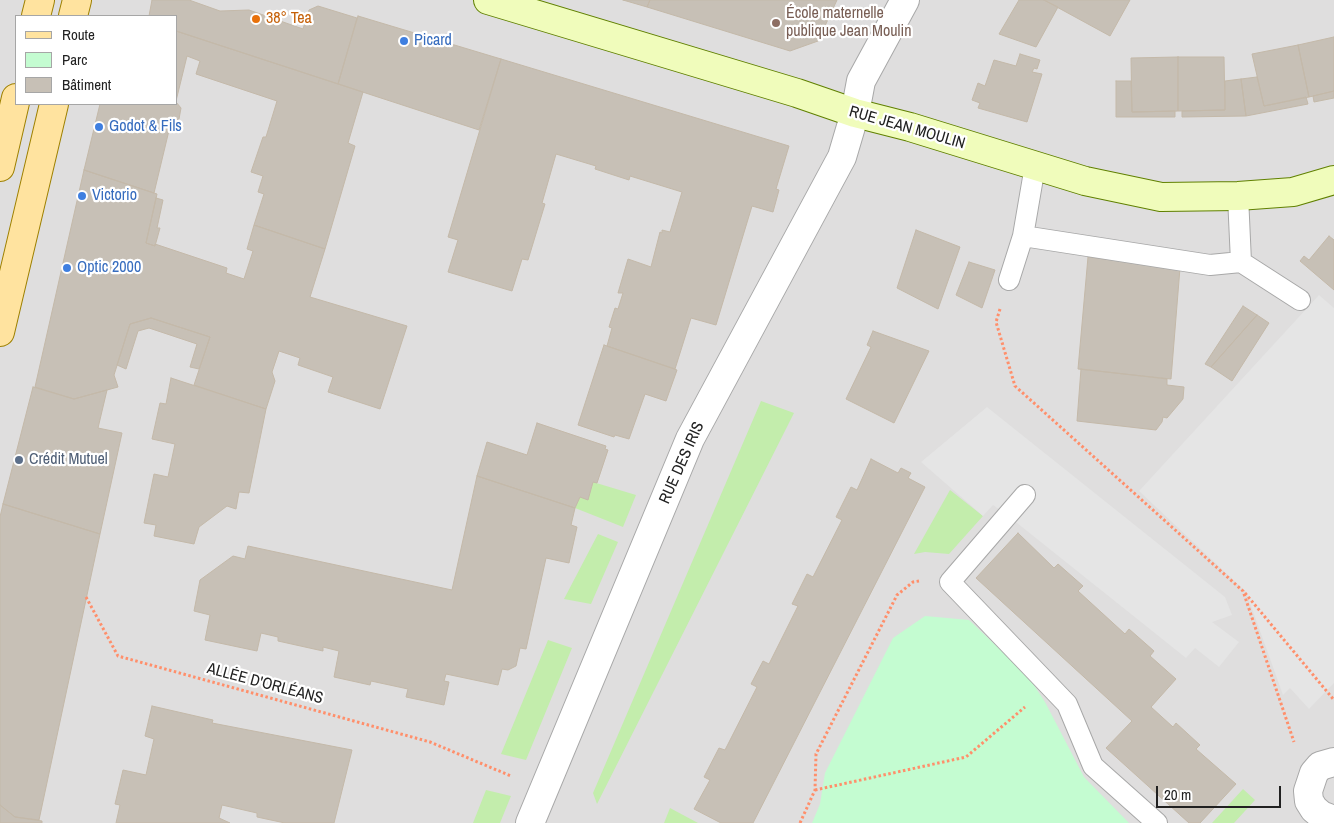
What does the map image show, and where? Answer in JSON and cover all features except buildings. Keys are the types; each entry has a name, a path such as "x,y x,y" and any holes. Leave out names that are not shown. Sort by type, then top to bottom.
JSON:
{"main road":[{"path":"36,15 40,0"},
{"path":"73,15 77,0"},
{"name":"RUE JEAN MOULIN","path":"488,0 797,93 855,113 910,127 1085,181 1161,197 1238,196 1293,192 1334,180"},
{"path":"0,167 15,102"},
{"path":"0,332 54,105"}],"street":[{"name":"RUE DES IRIS","path":"530,823 690,439 842,157 855,113 861,81 905,0"},
{"path":"1320,818 1309,801 1308,786 1314,773 1320,766 1334,762"}],"lane":[{"path":"1009,280 1023,236 1035,166"},
{"path":"1238,196 1241,262"},
{"path":"1023,236 1210,265 1241,262 1300,300"},
{"path":"1025,496 950,582 1067,704 1093,766 1157,823"}],"path":[{"path":"1009,280 996,322 1015,386 1243,591 1334,700"},
{"path":"800,823 815,790 816,754 897,594 913,582 931,579 950,582"},
{"path":"1243,591 1308,786"},
{"name":"ALLÉE D'ORLÉANS","path":"86,597 118,656 430,742 467,759"},
{"path":"815,790 966,757 1050,685"}],"shaded area":[{"path":"0,0 1334,0 1334,823 0,823"},
{"path":"1319,295 1334,308 1334,683 1309,709 1290,688 1283,695 1246,592 1139,491"},
{"path":"987,407 1225,597 1232,615 1212,622 1239,642 1219,667 1195,648 1186,658 1007,515 993,505 983,516 921,462"}],"green space":[{"path":"761,401 794,413 597,804 593,793"},
{"path":"593,482 636,495 623,527 575,508 580,497 588,499"},
{"path":"950,490 983,516 949,554 925,552 914,554"},
{"path":"598,534 618,542 591,604 564,599"},
{"path":"925,616 969,620 1028,676 1045,702 1084,777 1129,823 812,823 820,804 825,773 893,638"},
{"path":"548,640 572,648 526,760 501,754"},
{"path":"1243,789 1255,800 1234,823 1212,823"},
{"path":"486,790 511,796 500,823 473,823"},
{"path":"670,808 698,823 664,823"}],"place":[{"name":"38° Tea","path":"256,19"},
{"name":"École maternelle publique Jean Moulin","path":"776,23"},
{"name":"Picard","path":"404,41"},
{"name":"Godot & Fils","path":"99,127"},
{"name":"Victorio","path":"82,196"},
{"name":"Optic 2000","path":"67,268"},
{"name":"Crédit Mutuel","path":"19,460"}]}
